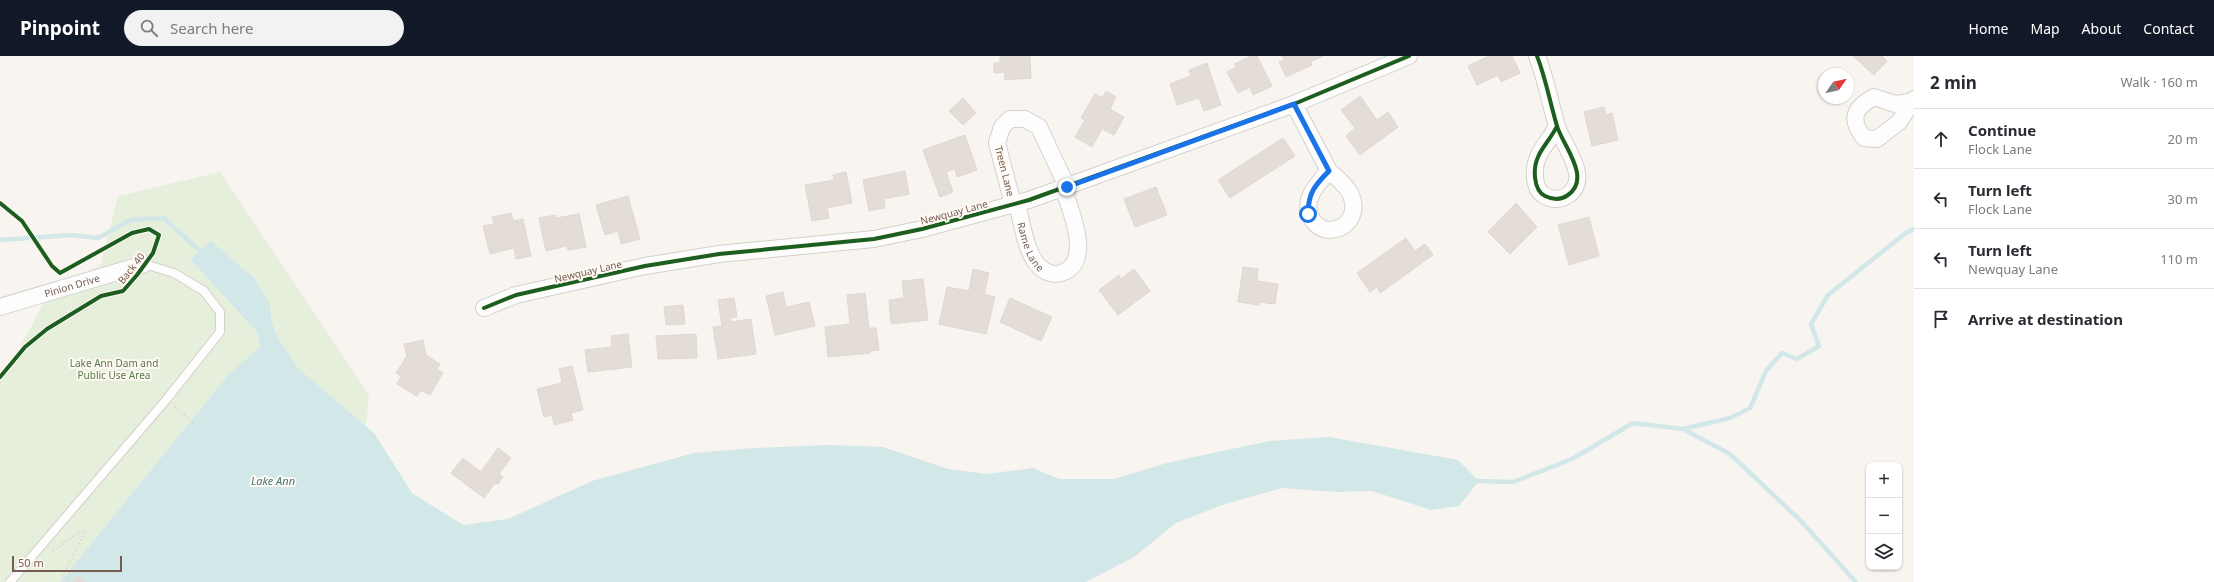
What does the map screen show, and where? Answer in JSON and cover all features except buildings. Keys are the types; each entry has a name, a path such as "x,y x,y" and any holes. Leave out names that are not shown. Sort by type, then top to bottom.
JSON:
{"street":[{"name":"Newquay Lane","path":"484,308 516,295 645,266 719,254 874,239 922,229 1015,204 1065,188 1294,104 1409,56"},
{"path":"1537,56 1544,76 1557,126"},
{"path":"1294,104 1329,171"},
{"name":"Treen Lane","path":"1015,204 997,143 1002,127 1010,119 1025,119 1039,127 1065,188"},
{"name":"Rame Lane","path":"1015,204 1028,245 1037,263 1048,273 1062,273 1074,265 1079,250 1073,215 1065,188"},
{"name":"Pinion Drive","path":"0,307 144,264"}],"lane":[{"path":"10,582 166,400 220,332 220,312 204,291 174,273 144,264"}],"path":[{"path":"166,400 194,423"},
{"path":"42,545 51,553 82,530 85,532 62,576 70,582"}],"green space":[{"name":"Lake Ann Dam and Public Use Area","path":"220,172 369,395 366,426 299,369 277,336 271,320 270,304 254,278 211,241 190,259 257,332 261,346 229,374 60,582 0,582 0,374 12,363 44,302 101,264 118,196"}],"water":[{"name":"Lake Ann","path":"211,241 254,278 270,304 271,320 277,336 299,369 374,433 412,493 463,525 508,519 592,481 694,453 753,448 827,445 883,447 948,469 986,474 1033,468 1059,479 1114,479 1167,463 1270,441 1329,437 1458,460 1479,481 1459,506 1431,510 1372,491 1336,492 1282,488 1222,505 1176,523 1134,557 1086,582 60,582 229,374 261,346 257,332 190,259"}],"waterway":[{"path":"0,240 71,235 98,238 131,220 164,218 203,254"},
{"path":"1683,429 1730,418 1750,408 1766,371 1782,353 1797,359 1819,346 1811,324 1828,295 1907,232 1914,229"},
{"path":"1475,481 1513,482 1572,459 1633,423 1683,429 1730,454 1800,520 1856,582"}],"cycle path":[{"path":"484,308 516,295 645,266 719,254 874,239 922,229 1029,200 1294,104 1409,56"},
{"path":"1537,56 1557,126 1577,171 1575,188 1565,197 1554,199 1545,196 1538,189 1535,178 1535,167 1540,153 1557,126"},
{"name":"Back 40","path":"0,203 22,221 52,266 60,273 132,233 149,229 159,235 153,253 123,291 101,296 47,329 25,347 0,377"}],"route":[{"path":"1067,187 1294,104 1329,171 1317,184 1308,199 1308,214"}]}
